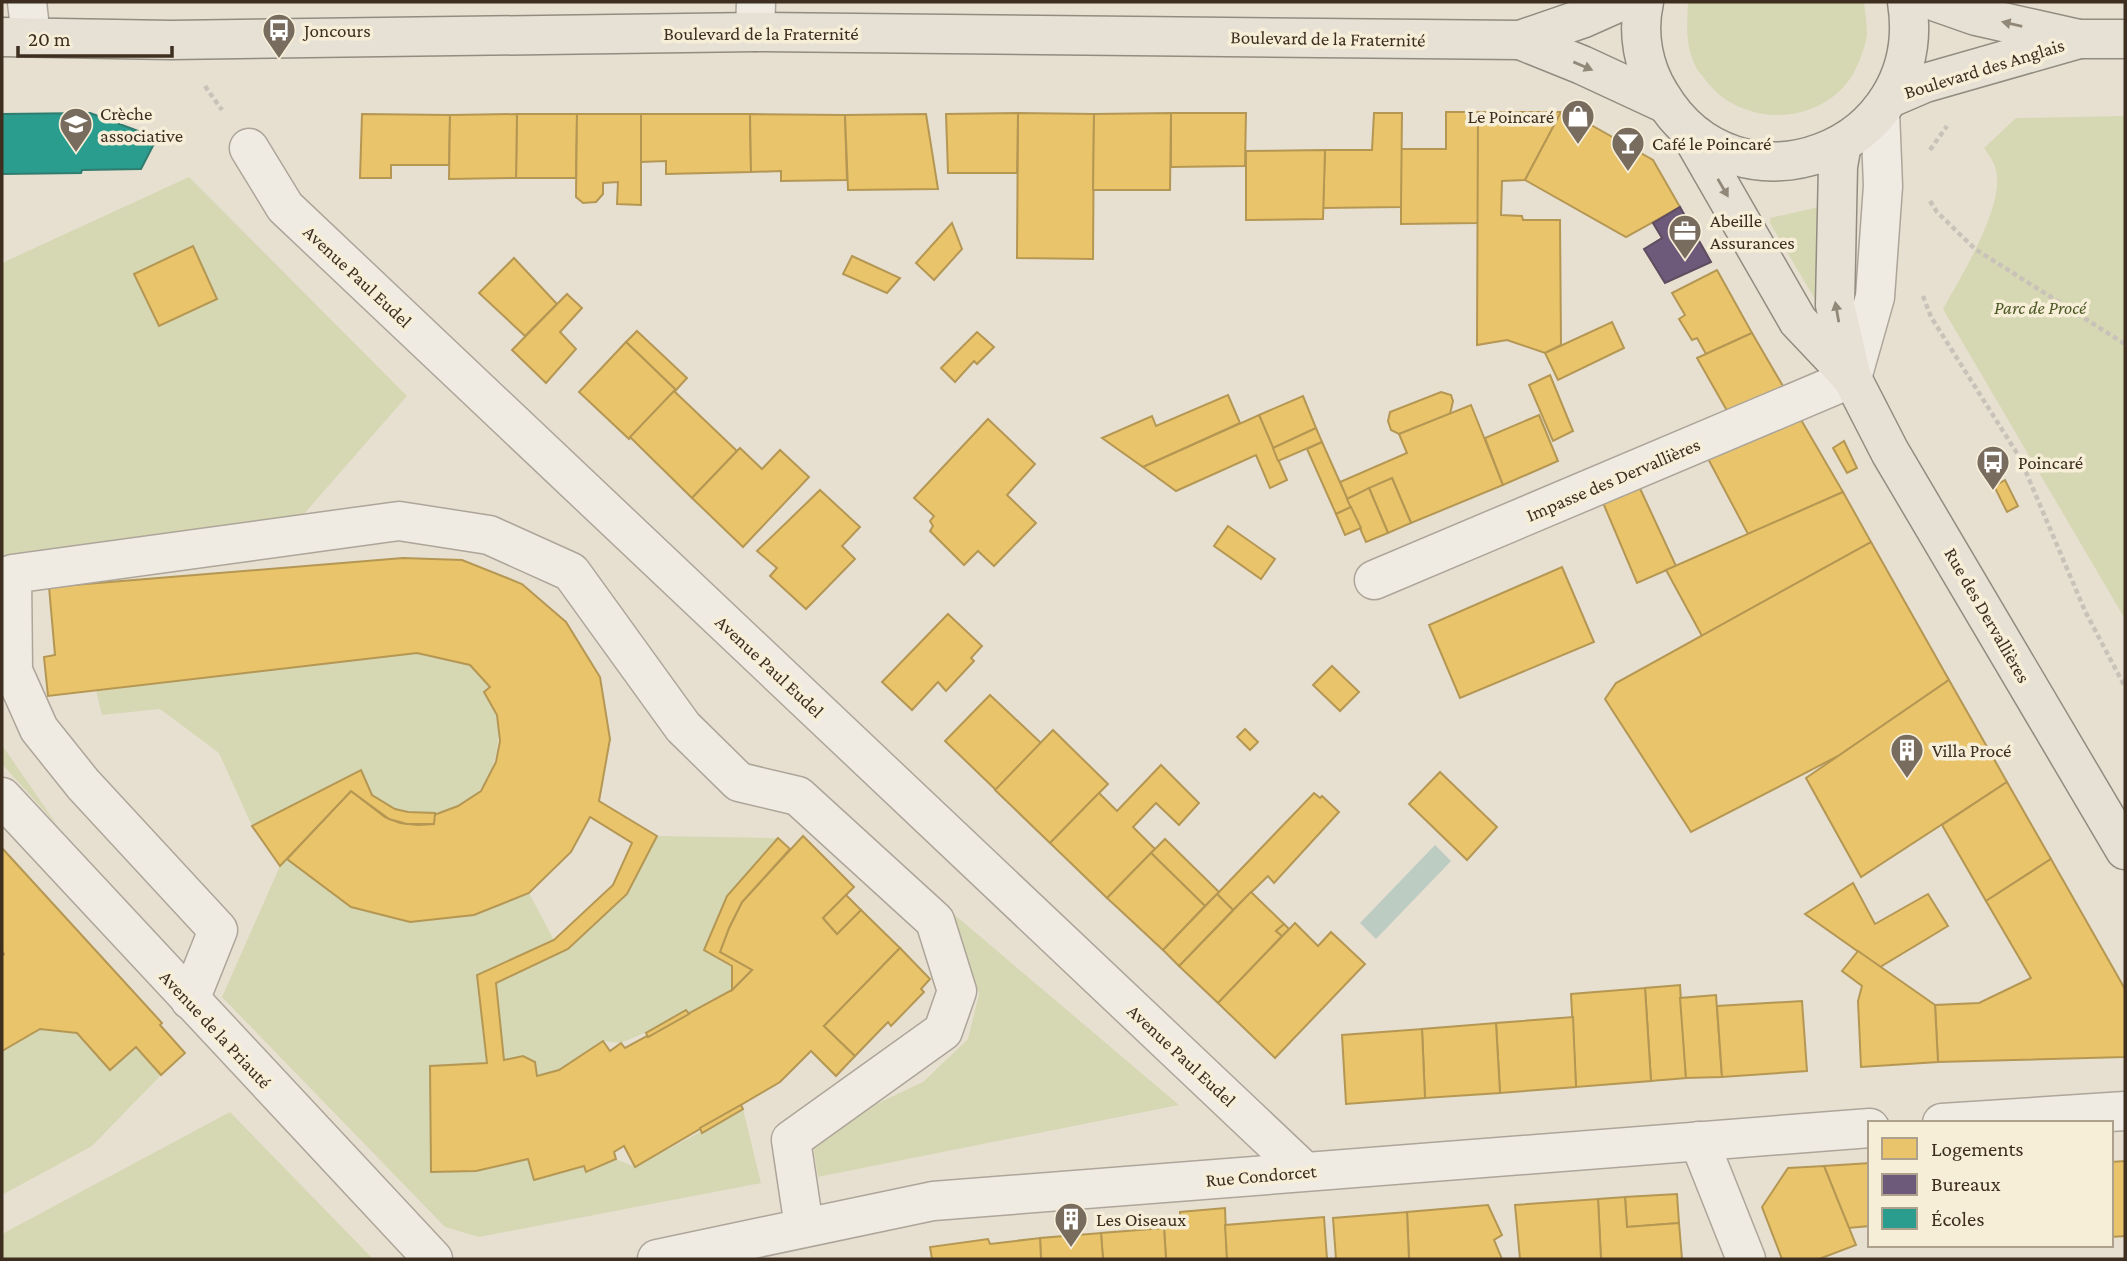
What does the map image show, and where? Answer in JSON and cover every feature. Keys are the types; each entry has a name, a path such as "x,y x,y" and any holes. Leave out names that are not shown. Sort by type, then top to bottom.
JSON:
{"main road":[{"name":"Boulevard de la Fraternité","path":"1520,40 1584,18 1620,2"},
{"name":"Rue des Dervallières","path":"1644,2 1641,28 1647,68 1798,321 1852,378"},
{"path":"1885,105 1905,62 1909,43 1907,2"},
{"name":"Boulevard des Anglais","path":"1936,2 1976,16 2079,39 2125,39"},
{"name":"Boulevard de la Fraternité","path":"20,25 171,40 755,17 1520,40 1582,65 1677,117 1718,149 1754,160 1808,158 1842,144 1856,135 1885,105"},
{"name":"Boulevard des Anglais","path":"1885,105 1925,83 2079,39"},
{"name":"Rue des Dervallières","path":"1842,144 1838,166 1835,304 1852,378 1890,452 2125,850"}],"street":[{"path":"1852,378 1875,297 1883,186 1885,105"},
{"name":"Avenue Paul Eudel","path":"249,148 285,207 1304,1171"},
{"name":"Impasse des Dervallières","path":"1374,580 1852,378"},
{"path":"190,1000 218,929 83,784 39,729 13,671 12,573 399,521 489,535 571,572 683,727 739,782 798,796 934,920 957,991 943,1031 791,1140 804,1227"},
{"name":"Avenue de la Priauté","path":"2,797 433,1259"},
{"path":"1972,1121 2125,1111"},
{"name":"Rue Condorcet","path":"657,1259 933,1201 1868,1128"},
{"path":"1699,1141 1746,1259"}],"path":[{"path":"171,40 249,148"},
{"path":"1927,156 1938,136 1956,115"},
{"path":"1924,191 1937,212 1975,249 2125,344"},
{"path":"1931,317 2020,458 2085,611 2125,687"}],"green space":[{"path":"1688,2 1864,2 1867,34 1853,75 1836,94 1818,106 1799,112 1779,115 1759,113 1722,97 1697,69 1688,42"},
{"name":"Parc de Procé","path":"2125,116 2125,619 1943,309 1970,260 1995,200 1995,167 1984,148 2016,118"},
{"path":"189,177 407,396 303,515 2,555 2,263"},
{"path":"1819,207 1816,301 1770,223 1770,218"},
{"path":"417,653 459,661 478,672 491,693 498,726 497,748 484,785 471,798 454,808 434,813 406,811 380,801 370,792 361,770 252,826 219,753 160,709 102,715 96,690"},
{"path":"2,745 57,825 2,764"},
{"path":"657,836 778,838 727,896 704,950 732,966 732,990 689,1014 621,1043 603,1041 559,1070 537,1076 535,1062 523,1056 504,1060 496,983 568,949"},
{"path":"287,859 351,907 410,922 474,915 529,893 554,940 477,975 487,1063 430,1066 431,1172 476,1171 528,1159 535,1180 584,1166 586,1172 616,1159 635,1167 743,1109 761,1183 479,1237 445,1227 222,997 280,866"},
{"path":"950,911 1179,1105 818,1177 813,1146 853,1115 923,1082 968,1039 979,994"},
{"path":"40,1029 77,1033 136,1047 161,1075 92,1146 2,1195 2,1051"},
{"path":"230,1112 373,1259 2,1259 2,1234"}],"shaded area":[{"path":"1435,845 1451,861 1376,939 1360,923"}],"building: Logements":[{"path":"1446,112 1478,112 1478,223 1401,224 1401,149 1446,149"},
{"path":"1478,112 1561,112 1525,180 1502,181 1501,215 1522,216 1523,220 1560,220 1561,345 1545,353 1507,340 1477,345"},
{"path":"1561,112 1568,112 1653,160 1680,207 1626,237 1525,180"},
{"path":"1018,113 1094,114 1093,259 1017,258"},
{"path":"1018,113 1017,173 948,173 946,114"},
{"path":"1171,113 1170,190 1093,190 1094,114"},
{"path":"1171,113 1246,113 1245,166 1171,167"},
{"path":"1374,113 1402,113 1401,207 1323,208 1325,150 1372,150"},
{"path":"362,114 450,115 449,165 391,165 391,178 360,178"},
{"path":"517,114 577,114 576,178 516,178"},
{"path":"517,114 516,178 449,179 450,115"},
{"path":"577,114 641,114 641,205 617,204 618,182 603,183 603,194 596,202 583,203 576,197"},
{"path":"641,114 750,114 751,172 666,174 666,161 641,162"},
{"path":"750,114 845,115 847,180 781,181 781,171 751,172"},
{"path":"926,114 938,189 848,190 845,115"},
{"path":"1325,150 1323,219 1246,220 1246,151"},
{"path":"952,223 962,249 934,280 916,263"},
{"path":"193,246 217,299 159,326 134,274"},
{"path":"852,256 900,278 887,293 843,274"},
{"path":"514,258 557,304 525,336 479,293"},
{"path":"1717,270 1752,333 1706,354 1697,338 1692,340 1679,319 1685,315 1672,293"},
{"path":"567,294 582,308 560,332 576,349 546,383 512,350"},
{"path":"1612,322 1624,348 1558,380 1545,353"},
{"path":"637,331 687,378 676,390 626,342"},
{"path":"977,332 994,347 977,364 974,361 955,382 941,368"},
{"path":"1752,333 1787,393 1730,416 1697,358"},
{"path":"626,342 676,390 629,439 579,392"},
{"path":"1550,375 1573,431 1553,441 1529,385"},
{"path":"674,391 737,451 692,498 630,437"},
{"path":"1441,392 1451,395 1453,401 1450,414 1399,434 1391,430 1388,421 1390,412"},
{"path":"1228,395 1240,423 1143,467 1102,438 1152,416 1156,426"},
{"path":"1303,396 1316,428 1273,448 1259,415"},
{"path":"1471,405 1503,485 1411,523 1392,478 1347,499 1340,482 1407,453 1399,434"},
{"path":"1797,413 1843,492 1748,534 1705,453"},
{"path":"1259,415 1287,480 1270,488 1256,455 1176,491 1143,467"},
{"path":"1539,415 1558,461 1503,485 1485,438"},
{"path":"988,419 1035,464 1007,495 1036,523 994,566 978,551 964,565 930,531 933,526 930,521 934,516 914,498"},
{"path":"1316,428 1322,442 1278,461 1273,448"},
{"path":"1844,441 1857,468 1847,473 1833,448"},
{"path":"1322,442 1351,507 1336,514 1307,449"},
{"path":"740,448 762,469 780,450 809,477 743,547 692,498"},
{"path":"1392,478 1411,523 1388,533 1369,488"},
{"path":"2005,480 2018,506 2007,512 1994,486"},
{"path":"1637,482 1676,566 1637,583 1601,498"},
{"path":"1369,488 1388,533 1366,542 1347,499"},
{"path":"820,490 860,527 842,546 855,559 806,609 770,576 777,568 757,551"},
{"path":"1843,492 1871,542 1702,636 1666,570"},
{"path":"1351,507 1361,528 1345,535 1336,514"},
{"path":"1228,526 1275,559 1261,579 1214,546"},
{"path":"1871,542 1949,680 1840,755 1691,832 1605,699 1616,683"},
{"path":"403,558 462,560 522,584 566,622 600,677 610,739 599,801 657,836 627,894 568,949 496,983 504,1060 523,1056 535,1062 537,1076 559,1070 603,1041 610,1051 621,1043 625,1048 732,990 752,970 720,952 729,928 742,902 803,836 854,887 823,918 837,934 861,910 900,948 824,1026 855,1056 836,1076 811,1051 780,1082 635,1167 624,1146 614,1152 616,1159 586,1172 584,1166 534,1180 528,1159 476,1171 431,1172 430,1066 487,1063 477,975 554,940 613,885 632,843 590,817 571,852 529,893 474,915 410,922 351,907 287,859 351,791 385,817 400,823 418,825 434,824 434,815 458,806 481,791 496,762 500,741 497,715 484,692 490,687 470,665 417,653 48,696 44,657 55,655 49,587"},
{"path":"1562,567 1594,642 1460,698 1429,625"},
{"path":"948,614 982,646 971,658 974,661 946,691 938,682 912,710 882,682"},
{"path":"1332,666 1359,692 1340,711 1313,685"},
{"name":"Villa Procé","path":"1949,680 2007,782 1861,877 1806,778"},
{"path":"990,695 1041,743 996,790 945,741"},
{"path":"1245,729 1258,742 1250,750 1237,737"},
{"path":"1053,730 1108,784 1050,843 995,790"},
{"path":"1161,765 1199,803 1179,825 1156,803 1133,827 1155,849 1107,898 1050,843 1099,793 1117,811"},
{"path":"361,770 372,795 395,809 435,813 434,824 407,824 389,819 351,791 280,866 252,826"},
{"path":"1440,772 1497,827 1467,860 1409,804"},
{"path":"2007,782 2051,859 1986,901 1942,825"},
{"path":"1314,793 1320,798 1322,796 1339,812 1274,883 1268,876 1233,910 1217,894"},
{"path":"778,838 790,849 742,902 720,952 752,970 732,990 732,966 704,950 727,896"},
{"path":"1165,839 1219,892 1205,906 1151,853"},
{"path":"2,848 162,1023 160,1025 185,1053 161,1075 136,1047 110,1070 77,1033 40,1029 2,1051"},
{"path":"1151,853 1205,906 1163,950 1107,898"},
{"path":"2051,859 2125,989 2125,1057 1938,1062 1935,1005 1979,1003 2031,978 1986,901"},
{"path":"1853,883 1875,924 1928,894 1948,926 1880,967 1805,914"},
{"path":"1251,892 1284,924 1276,931 1282,936 1218,1003 1179,966"},
{"path":"1217,894 1233,910 1179,966 1163,950"},
{"path":"846,895 861,910 837,934 823,918"},
{"path":"1295,923 1318,946 1331,932 1365,964 1275,1058 1218,1003"},
{"path":"1284,924 1289,929 1282,936 1276,931"},
{"path":"900,948 930,979 921,989 924,992 891,1026 888,1022 855,1056 824,1026"},
{"path":"1858,951 1935,1005 1938,1062 1861,1067 1858,1001 1862,986 1842,971"},
{"path":"1680,985 1686,1078 1651,1081 1645,988"},
{"path":"1645,988 1651,1081 1576,1087 1571,994"},
{"path":"1716,995 1722,1077 1686,1078 1680,998"},
{"path":"1802,1001 1807,1071 1722,1077 1717,1006"},
{"path":"686,1010 689,1014 648,1037 646,1033"},
{"path":"1573,1017 1576,1087 1500,1093 1496,1023"},
{"path":"1496,1023 1500,1093 1425,1098 1422,1029"},
{"path":"1422,1029 1425,1098 1346,1104 1342,1035"},
{"path":"741,1105 743,1109 702,1133 700,1128"},
{"path":"2125,1161 2125,1236 2113,1237 2113,1162"},
{"path":"1868,1163 1868,1226 1848,1228 1824,1166"},
{"path":"1824,1166 1856,1245 1819,1259 1782,1259 1762,1207 1788,1168"},
{"path":"1677,1194 1679,1223 1627,1227 1625,1197"},
{"path":"1625,1197 1627,1227 1679,1223 1682,1259 1601,1259 1598,1199"},
{"path":"1598,1199 1601,1259 1520,1259 1515,1205"},
{"path":"1488,1205 1502,1235 1494,1240 1502,1259 1409,1259 1407,1212"},
{"path":"1225,1208 1227,1259 1166,1259 1164,1228 1181,1227 1180,1212"},
{"path":"1407,1212 1409,1259 1336,1259 1333,1218"},
{"path":"1324,1217 1327,1259 1227,1259 1225,1225"},
{"path":"1164,1228 1166,1259 1103,1259 1101,1233"},
{"name":"Les Oiseaux","path":"1101,1233 1103,1259 1041,1259 1040,1238"},
{"path":"1040,1238 1041,1259 932,1259 930,1247 988,1239 990,1244"}],"building: Bureaux":[{"path":"1680,207 1711,262 1665,283 1644,249 1662,238 1653,223"}],"building: Écoles":[{"name":"Crèche associative","path":"90,113 157,138 141,169 2,174 2,114"}],"place":[{"name":"Joncours","path":"279,60"},
{"name":"Le Poincaré","path":"1578,146"},
{"name":"Crèche associative","path":"76,154"},
{"name":"Café le Poincaré","path":"1628,173"},
{"name":"Abeille Assurances","path":"1685,261"},
{"name":"Poincaré","path":"1993,492"},
{"name":"Villa Procé","path":"1907,780"},
{"name":"Les Oiseaux","path":"1071,1249"}]}
